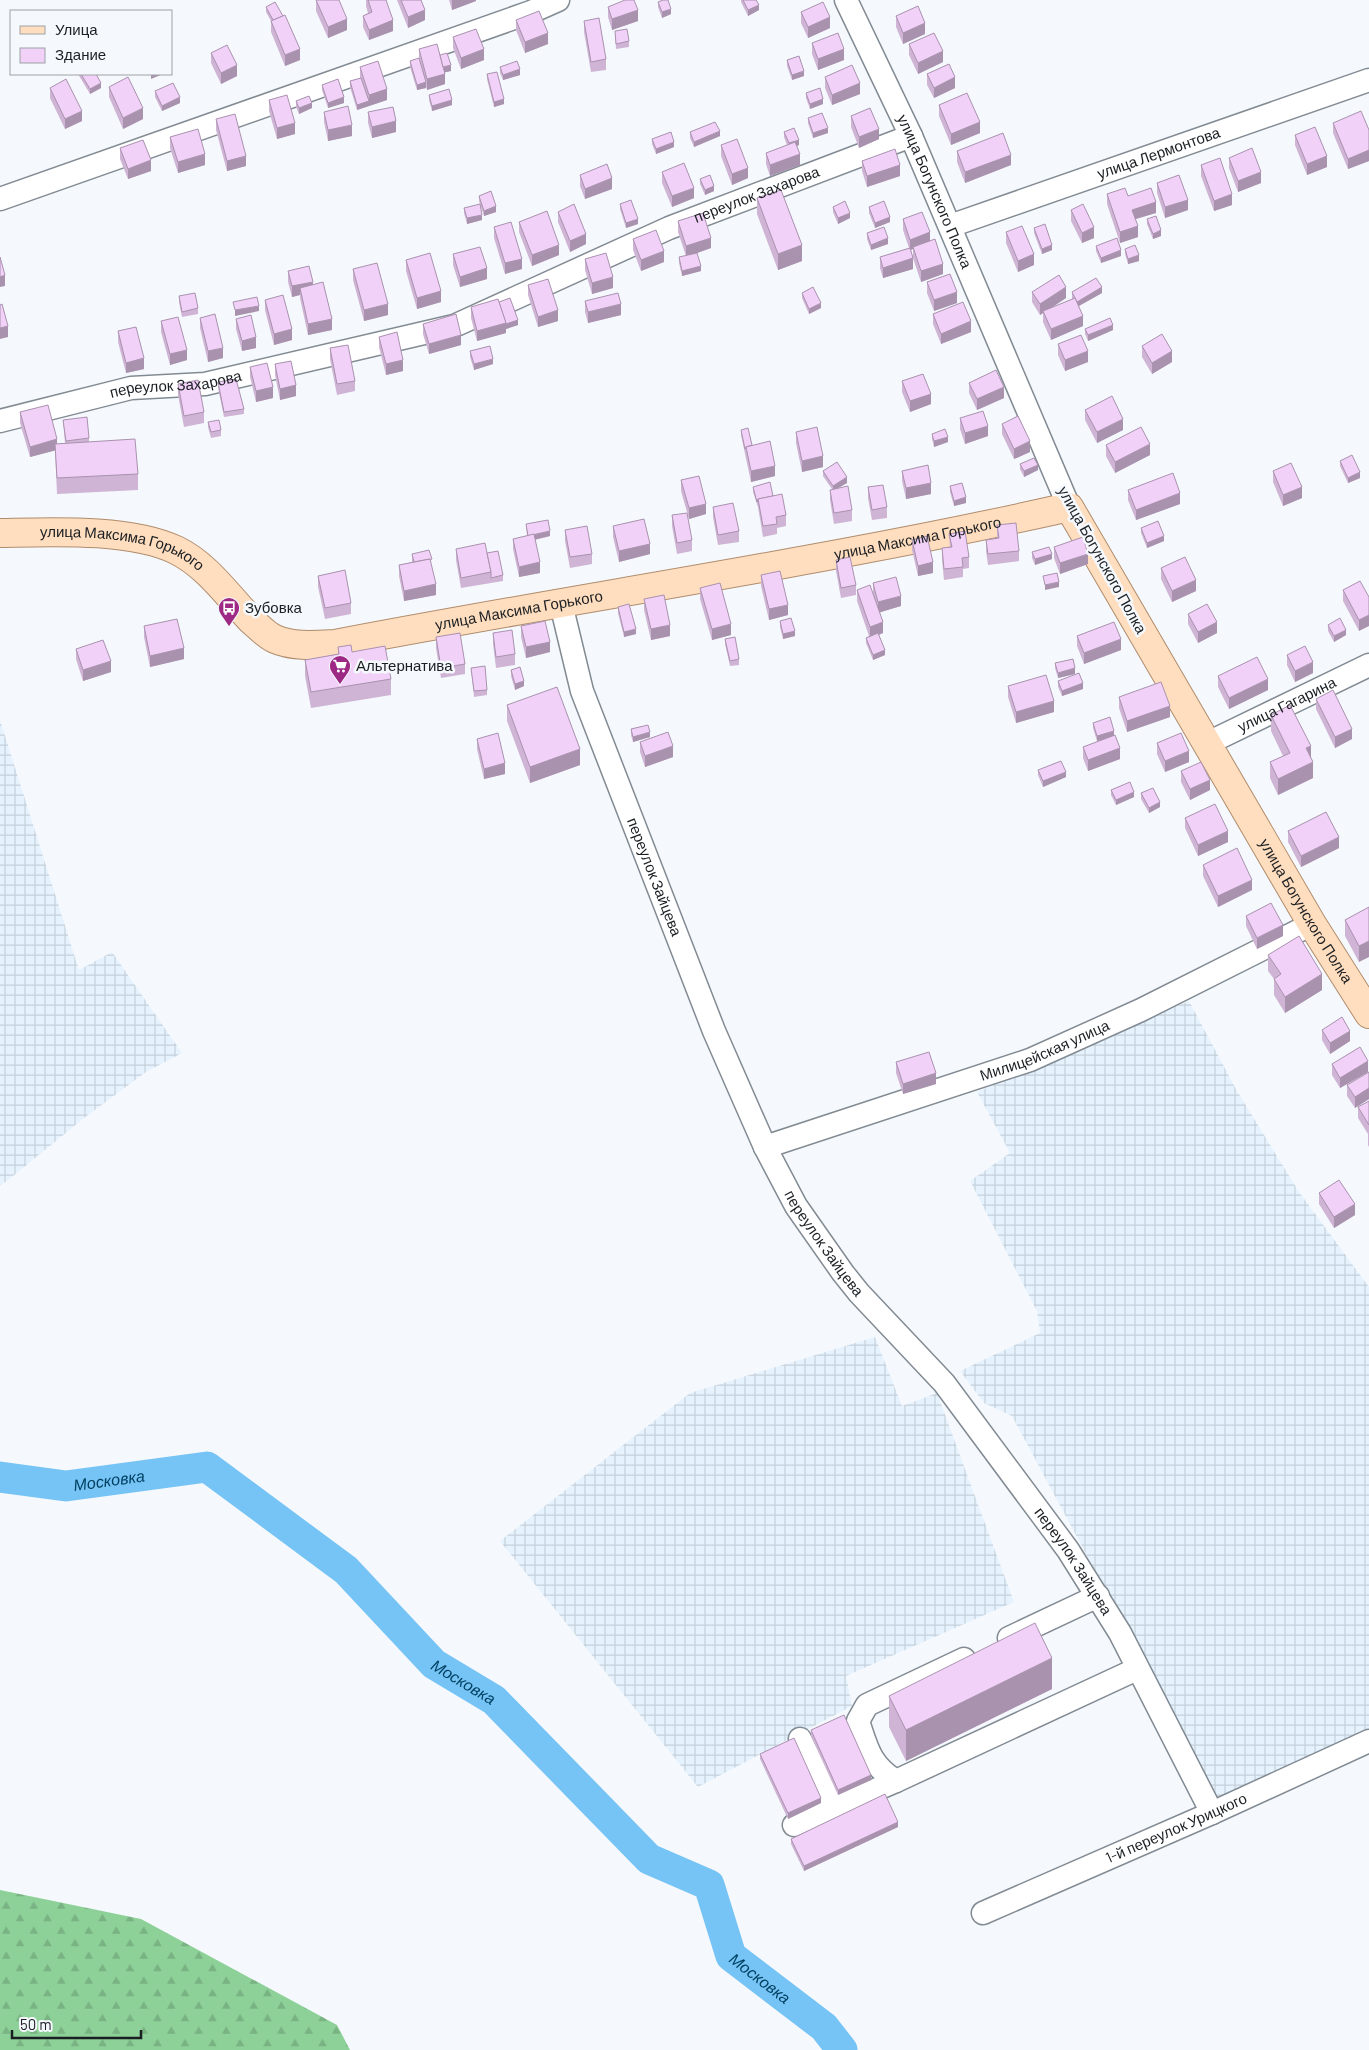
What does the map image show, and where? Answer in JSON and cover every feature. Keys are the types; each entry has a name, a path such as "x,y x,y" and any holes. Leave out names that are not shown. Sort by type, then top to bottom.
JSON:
{"main road":[{"name":"улица Максима Горького","path":"0,533 103,534 163,545 178,551 195,562 257,625 274,638 299,645 335,644 561,604 981,527 1069,507"},
{"name":"улица Богунского Полка","path":"1069,507 1312,924 1369,1014"}],"street":[{"path":"0,199 531,12 558,0"},
{"name":"улица Богунского Полка","path":"846,0 911,136 1069,507"},
{"name":"улица Лермонтова","path":"950,226 1369,80"},
{"name":"переулок Захарова","path":"0,421 131,388 205,384 454,326 669,228 911,136"},
{"name":"переулок Зайцева","path":"561,604 582,691 714,1032 765,1147 796,1206 859,1293 944,1383 1068,1550 1120,1633 1212,1813"},
{"name":"улица Гагарина","path":"1206,744 1369,665"},
{"name":"Милицейская улица","path":"765,1147 1030,1060 1140,1010 1312,924"},
{"path":"896,1780 884,1773 870,1757 858,1720 867,1705 1098,1596"},
{"path":"794,1825 1137,1669"},
{"path":"800,1739 834,1808"},
{"name":"1-й переулок Урицкого","path":"983,1913 1212,1813 1368,1741"}],"shaded area":[{"path":"0,720 79,970 112,952 182,1053 146,1072 84,1118 0,1185"},
{"path":"1189,1001 1237,1091 1299,1192 1369,1287 1369,1731 1217,1798 1012,1416 984,1403 960,1371 1040,1333 1037,1311 970,1181 1010,1153 977,1092"},
{"path":"875,1337 902,1406 937,1393 1014,1602 846,1676 852,1706 698,1787 500,1541 690,1393"}],"green space":[{"path":"0,1890 141,1919 337,2025 350,2050 0,2050"}],"building":[{"path":"316,0 339,0 347,19 328,27"},
{"path":"368,0 386,0 393,20 369,30 363,16 372,12"},
{"path":"401,0 421,0 425,10 408,17"},
{"path":"625,0 634,0 638,10 612,19 608,7"},
{"path":"668,0 671,9 662,12 658,2"},
{"path":"743,0 756,0 759,5 748,10"},
{"path":"275,2 283,16 273,20 266,7"},
{"path":"823,2 830,17 808,27 801,12"},
{"path":"918,6 925,23 903,33 896,16"},
{"path":"539,11 548,33 525,42 516,20"},
{"path":"285,15 300,49 285,55 271,21"},
{"path":"599,18 606,59 591,62 584,21"},
{"path":"476,29 484,49 461,58 453,37"},
{"path":"627,29 629,41 616,44 615,31"},
{"path":"838,33 844,49 818,59 812,43"},
{"path":"934,33 943,51 918,63 909,44"},
{"path":"437,44 445,74 427,79 419,49"},
{"path":"227,45 237,65 221,73 211,53"},
{"path":"447,53 451,65 443,67 440,55"},
{"path":"799,56 804,71 792,75 787,60"},
{"path":"419,58 426,82 417,85 410,61"},
{"path":"378,61 387,89 369,95 360,67"},
{"path":"517,61 520,69 503,75 500,67"},
{"path":"949,64 955,77 934,88 927,74"},
{"path":"852,65 860,83 832,95 825,77"},
{"path":"497,72 504,99 494,102 487,74"},
{"path":"82,75 97,75 101,83 90,89"},
{"path":"128,77 143,108 123,118 109,87"},
{"path":"361,78 369,101 357,105 350,81"},
{"path":"66,79 82,111 65,119 50,88"},
{"path":"338,79 344,97 328,103 322,85"},
{"path":"173,83 180,97 162,106 155,91"},
{"path":"820,88 823,99 810,104 806,93"},
{"path":"449,89 452,100 432,106 429,95"},
{"path":"967,93 980,122 951,134 939,105"},
{"path":"287,95 295,123 277,128 269,100"},
{"path":"309,96 312,103 299,108 296,101"},
{"path":"348,106 352,125 328,130 324,112"},
{"path":"393,107 396,121 372,127 368,112"},
{"path":"870,108 879,129 859,137 851,116"},
{"path":"1361,111 1369,130 1369,150 1348,159 1333,123"},
{"path":"822,113 828,128 813,133 808,118"},
{"path":"235,114 246,156 227,161 216,119"},
{"path":"715,122 720,131 694,142 690,132"},
{"path":"1315,127 1327,156 1307,164 1295,135"},
{"path":"794,128 799,140 789,143 784,132"},
{"path":"198,129 205,154 178,162 170,137"},
{"path":"671,132 674,142 656,149 652,139"},
{"path":"1003,133 1011,155 965,172 957,151"},
{"path":"737,139 748,168 732,174 721,145"},
{"path":"143,140 151,160 128,169 120,148"},
{"path":"795,142 800,154 770,165 766,153"},
{"path":"1252,148 1261,172 1238,181 1229,158"},
{"path":"895,149 900,165 867,176 862,161"},
{"path":"1220,158 1232,194 1214,201 1201,165"},
{"path":"684,163 694,188 672,196 662,172"},
{"path":"607,164 612,178 585,189 580,175"},
{"path":"710,175 714,186 705,190 700,179"},
{"path":"1179,175 1188,200 1165,207 1157,183"},
{"path":"1125,188 1128,196 1151,188 1156,202 1132,210 1138,226 1120,232 1107,194"},
{"path":"781,190 802,245 778,254 757,198"},
{"path":"491,191 496,206 484,211 479,196"},
{"path":"631,200 638,219 626,223 620,204"},
{"path":"845,201 850,213 838,218 833,207"},
{"path":"884,201 890,217 875,223 869,207"},
{"path":"480,204 482,215 467,218 464,208"},
{"path":"574,204 586,234 570,241 558,212"},
{"path":"1083,204 1094,227 1082,233 1071,210"},
{"path":"547,211 559,245 532,255 519,222"},
{"path":"922,212 930,232 910,240 903,219"},
{"path":"703,213 711,238 686,246 678,221"},
{"path":"1156,216 1161,230 1153,234 1147,219"},
{"path":"511,222 522,259 505,263 494,227"},
{"path":"1045,224 1052,245 1042,249 1034,228"},
{"path":"1022,226 1034,254 1018,261 1006,232"},
{"path":"884,227 888,238 871,245 867,233"},
{"path":"656,230 664,251 641,260 633,239"},
{"path":"1117,238 1121,250 1101,258 1096,246"},
{"path":"935,239 943,264 921,271 913,247"},
{"path":"1135,245 1139,255 1128,259 1125,249"},
{"path":"480,247 487,268 460,277 453,254"},
{"path":"910,248 913,258 883,268 880,257"},
{"path":"430,253 441,291 417,298 406,260"},
{"path":"606,253 613,277 592,283 585,259"},
{"path":"697,253 701,266 682,271 679,257"},
{"path":"0,257 5,275 0,277"},
{"path":"377,263 388,304 364,310 353,269"},
{"path":"309,266 313,282 292,286 288,271"},
{"path":"950,274 957,292 934,300 927,282"},
{"path":"1059,275 1066,287 1040,304 1032,292"},
{"path":"1096,278 1102,287 1077,302 1072,292"},
{"path":"548,279 558,310 538,317 528,285"},
{"path":"323,282 332,319 308,324 300,288"},
{"path":"813,287 821,303 809,309 802,293"},
{"path":"195,293 198,308 182,312 179,296"},
{"path":"618,293 621,304 588,312 585,301"},
{"path":"283,295 292,329 274,334 265,300"},
{"path":"257,297 259,306 235,310 233,302"},
{"path":"510,298 518,320 506,324 499,302"},
{"path":"1075,298 1083,316 1051,329 1043,311"},
{"path":"498,299 506,323 477,331 471,307"},
{"path":"963,302 971,321 941,334 933,314"},
{"path":"2,304 8,326 0,328 0,305"},
{"path":"215,314 223,348 208,351 200,318"},
{"path":"456,314 461,335 429,344 423,324"},
{"path":"251,315 256,337 242,341 236,319"},
{"path":"178,317 187,350 170,354 161,321"},
{"path":"1110,318 1113,325 1088,335 1085,329"},
{"path":"136,327 144,358 126,363 118,331"},
{"path":"397,332 403,360 386,364 379,337"},
{"path":"1162,334 1172,351 1152,363 1142,346"},
{"path":"1081,335 1088,351 1065,360 1058,344"},
{"path":"348,345 355,381 337,384 330,348"},
{"path":"490,346 493,359 474,364 470,351"},
{"path":"291,361 296,385 280,389 275,364"},
{"path":"267,363 273,387 256,391 250,367"},
{"path":"996,370 1004,387 977,399 969,383"},
{"path":"923,374 931,394 910,401 902,381"},
{"path":"236,379 244,409 224,412 218,382"},
{"path":"198,380 204,412 184,416 178,384"},
{"path":"1112,396 1123,419 1097,432 1085,410"},
{"path":"48,405 57,439 30,447 20,412"},
{"path":"983,411 988,426 965,433 960,418"},
{"path":"1018,416 1030,441 1014,449 1002,424"},
{"path":"87,417 89,438 66,441 63,420"},
{"path":"219,420 221,430 211,432 208,422"},
{"path":"817,427 823,456 802,461 796,432"},
{"path":"1141,427 1150,444 1115,462 1106,445"},
{"path":"748,428 752,445 745,449 741,430"},
{"path":"945,429 948,437 934,441 932,434"},
{"path":"135,439 138,474 57,478 55,444"},
{"path":"770,441 775,466 751,471 746,447"},
{"path":"1352,455 1360,472 1348,478 1340,461"},
{"path":"1034,458 1038,465 1024,471 1020,464"},
{"path":"837,462 847,477 833,486 823,471"},
{"path":"1291,463 1302,487 1283,495 1273,471"},
{"path":"928,465 931,483 906,488 902,471"},
{"path":"1173,473 1180,493 1136,510 1128,490"},
{"path":"699,476 706,504 689,508 681,480"},
{"path":"770,482 773,496 758,499 757,502 753,487"},
{"path":"962,483 966,497 954,501 950,486"},
{"path":"883,485 887,507 872,510 868,487"},
{"path":"848,486 852,510 834,513 830,490"},
{"path":"782,494 786,515 776,517 777,524 763,526 758,499"},
{"path":"733,503 739,531 718,535 713,507"},
{"path":"687,513 692,540 677,543 672,515"},
{"path":"644,519 650,544 619,551 613,526"},
{"path":"548,520 550,531 528,536 526,524"},
{"path":"1158,521 1164,536 1147,543 1141,528"},
{"path":"1016,523 1019,551 988,554 986,540 999,538 997,525"},
{"path":"587,526 592,554 570,557 565,530"},
{"path":"965,531 969,557 962,558 963,567 944,569 942,548 952,547 949,534"},
{"path":"534,534 540,562 519,567 513,539"},
{"path":"927,536 933,562 918,566 912,540"},
{"path":"1083,537 1088,554 1060,563 1054,547"},
{"path":"485,543 491,572 461,578 456,549"},
{"path":"1049,547 1052,554 1035,559 1032,552"},
{"path":"429,550 432,559 414,562 412,554"},
{"path":"498,551 503,575 491,578 487,553"},
{"path":"850,557 856,585 841,588 836,560"},
{"path":"1185,557 1196,580 1172,591 1161,568"},
{"path":"430,559 436,584 404,591 399,565"},
{"path":"345,570 351,603 325,608 318,576"},
{"path":"780,571 788,605 769,609 761,575"},
{"path":"1057,573 1059,582 1045,585 1043,576"},
{"path":"896,577 901,596 878,602 873,583"},
{"path":"1360,581 1369,597 1369,615 1359,620 1343,590"},
{"path":"720,583 731,624 712,629 700,588"},
{"path":"870,585 883,622 870,627 857,590"},
{"path":"664,595 670,625 651,629 644,599"},
{"path":"629,604 636,629 624,632 618,607"},
{"path":"1207,604 1217,622 1198,632 1188,614"},
{"path":"791,618 795,631 783,634 780,621"},
{"path":"1340,618 1346,630 1334,636 1328,625"},
{"path":"177,619 184,648 150,656 144,626"},
{"path":"545,621 550,642 526,647 521,626"},
{"path":"1114,622 1121,639 1084,653 1077,636"},
{"path":"512,630 515,654 496,657 493,633"},
{"path":"460,633 465,664 441,668 436,637"},
{"path":"878,633 885,650 873,655 866,638"},
{"path":"735,637 739,659 730,661 725,639"},
{"path":"103,640 111,661 83,670 76,649"},
{"path":"351,645 352,652 385,646 391,679 311,692 305,660 339,654 338,647"},
{"path":"1305,646 1313,662 1295,671 1287,655"},
{"path":"1257,657 1268,679 1229,698 1218,676"},
{"path":"1073,659 1075,668 1058,673 1055,663"},
{"path":"485,666 487,690 474,691 471,668"},
{"path":"520,667 524,681 515,684 511,670"},
{"path":"1079,673 1083,683 1062,691 1058,681"},
{"path":"1046,675 1054,701 1016,712 1008,686"},
{"path":"1161,682 1170,706 1127,721 1119,697"},
{"path":"557,687 580,749 530,767 507,705"},
{"path":"1333,690 1352,729 1335,737 1316,699"},
{"path":"1290,705 1311,746 1306,748 1313,762 1278,779 1270,762 1290,753 1271,715"},
{"path":"1110,717 1114,731 1097,736 1093,723"},
{"path":"648,725 650,732 633,737 631,729"},
{"path":"668,732 673,746 645,756 640,742"},
{"path":"498,733 505,763 484,769 477,739"},
{"path":"1181,733 1189,751 1165,761 1157,743"},
{"path":"1115,735 1120,748 1088,760 1083,747"},
{"path":"1061,761 1066,772 1043,781 1038,770"},
{"path":"1201,762 1210,780 1190,789 1181,771"},
{"path":"1130,782 1134,792 1116,800 1111,790"},
{"path":"1153,788 1160,802 1149,808 1141,793"},
{"path":"1215,804 1228,831 1198,845 1185,818"},
{"path":"1326,812 1339,837 1301,856 1288,831"},
{"path":"1237,848 1252,880 1218,896 1203,865"},
{"path":"1271,903 1283,925 1257,938 1246,916"},
{"path":"1369,907 1369,941 1359,946 1345,920"},
{"path":"1299,936 1322,974 1285,997 1274,979 1281,974 1268,955"},
{"path":"1342,1017 1350,1031 1330,1043 1322,1030"},
{"path":"1360,1047 1368,1061 1340,1078 1332,1064"},
{"path":"929,1052 936,1073 903,1084 896,1062"},
{"path":"1369,1072 1369,1088 1355,1097 1347,1085"},
{"path":"1369,1101 1369,1125 1358,1107"},
{"path":"1339,1180 1355,1204 1334,1217 1319,1193"},
{"path":"1035,1623 1052,1658 906,1730 889,1696"},
{"path":"844,1715 871,1775 838,1790 811,1730"},
{"path":"794,1738 821,1798 788,1813 760,1754"},
{"path":"885,1794 898,1822 804,1866 791,1839"}],"waterway":[{"name":"Московка","path":"0,1477 66,1486 207,1467 346,1570 434,1664 494,1700 649,1859 709,1885 731,1956 824,2027 842,2050"}],"place":[{"name":"Зубовка","path":"229,627"},
{"name":"Альтернатива","path":"340,685"}]}
